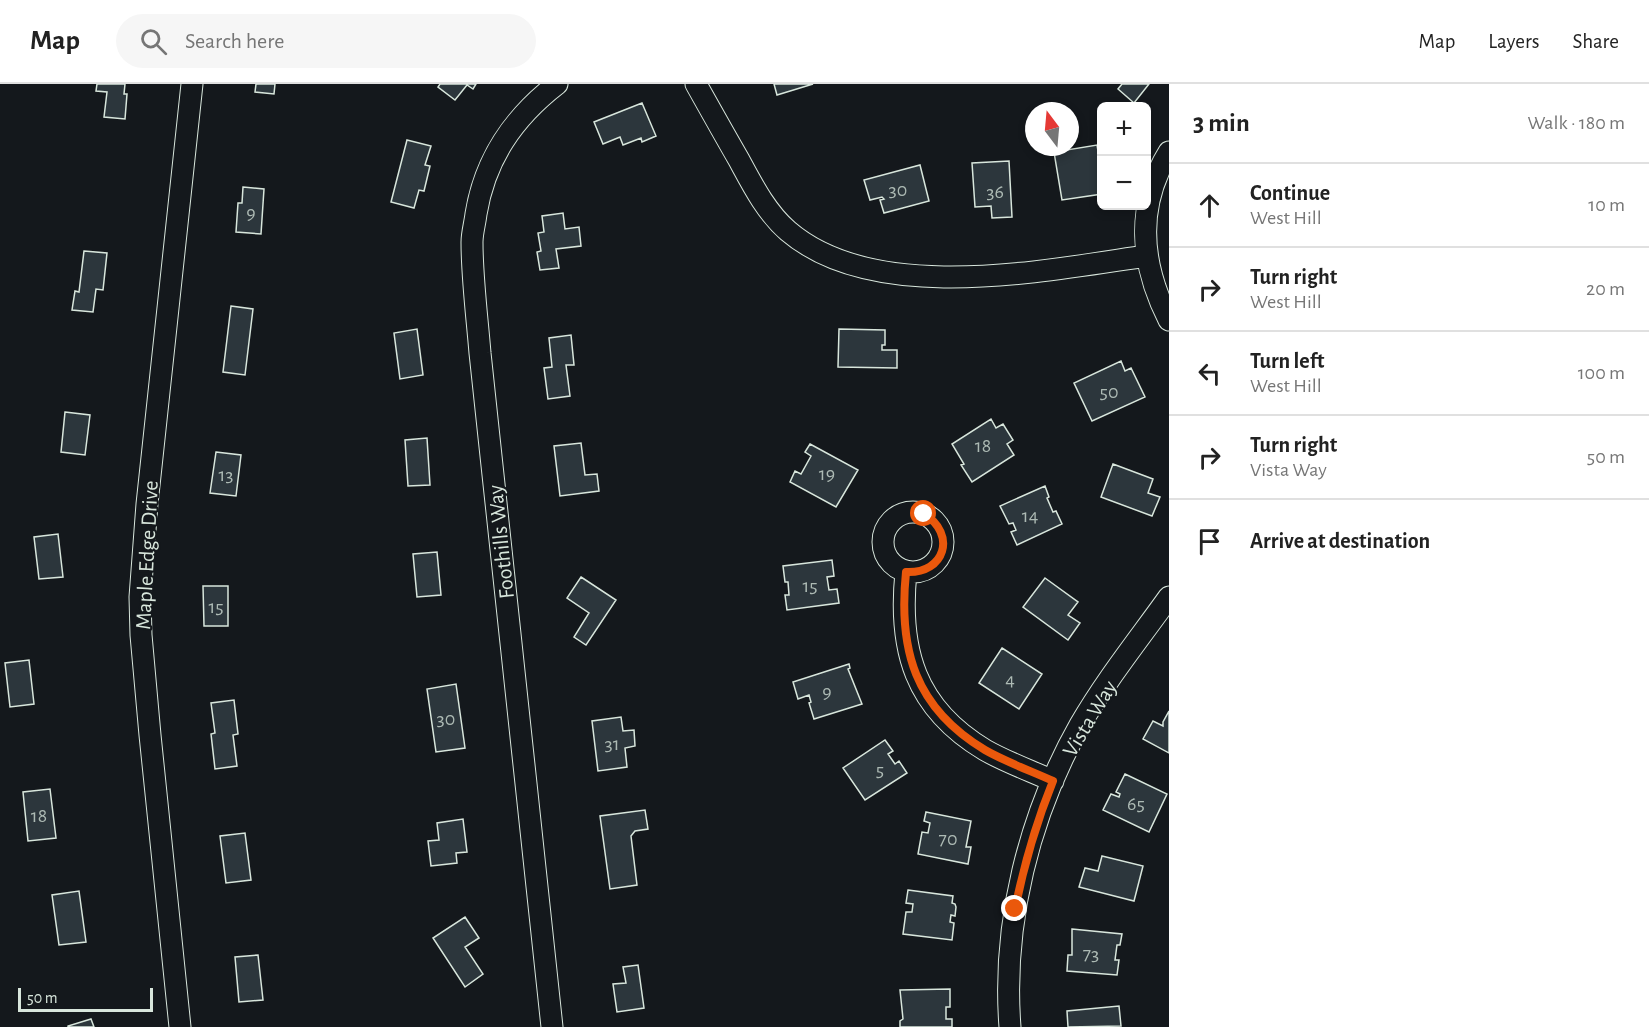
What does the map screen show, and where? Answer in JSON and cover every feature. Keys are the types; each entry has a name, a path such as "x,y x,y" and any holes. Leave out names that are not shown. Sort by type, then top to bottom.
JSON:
{"street":[{"name":"Maple Edge Drive","path":"180,1027 142,646 140,597 147,504 192,84"},
{"name":"Foothills Way","path":"552,1027 480,353 472,240 479,196 486,171 498,147 535,101 557,84"},
{"path":"696,84 763,201 787,230 813,249 840,262 883,271 962,277 1008,276 1146,256"},
{"path":"1169,152 1153,189 1145,225 1146,256 1155,289 1169,320"},
{"path":"906,572 903,604 907,648 913,668 924,690 954,729 986,751 1053,781"},
{"name":"Vista Way","path":"1010,1027 1010,957 1015,909 1039,816 1080,725 1169,597"}],"building":[{"path":"97,84 125,84 124,94 127,94 125,119 104,117 107,92 96,91"},
{"path":"256,84 275,84 274,94 255,92"},
{"path":"440,84 476,84 473,89 467,85 455,100 438,87"},
{"path":"774,84 813,84 777,95"},
{"path":"1122,84 1149,84 1135,102 1118,89"},
{"path":"642,103 656,136 642,142 641,138 623,145 620,137 603,144 594,122"},
{"path":"407,140 431,146 425,165 430,166 424,191 419,190 414,208 391,202"},
{"path":"1097,145 1097,195 1062,200 1055,156 1079,156 1079,148"},
{"path":"1009,161 1012,217 992,218 991,206 975,207 972,163"},
{"path":"920,165 929,201 884,213 880,200 884,199 882,197 870,200 864,180"},
{"path":"243,187 264,189 261,234 236,232 238,203 242,203"},
{"path":"563,213 565,229 579,227 581,246 556,249 559,268 540,270 537,252 541,251 538,233 544,232 542,216"},
{"path":"84,251 107,253 103,290 96,289 93,312 72,310 75,291 79,292"},
{"path":"231,306 253,309 245,375 223,372"},
{"path":"417,329 423,375 400,379 394,333"},
{"path":"839,329 885,330 885,345 882,345 882,350 897,350 897,368 838,367"},
{"path":"571,335 574,365 566,365 570,396 548,399 544,368 552,367 549,338"},
{"path":"1121,361 1125,371 1131,368 1145,397 1092,421 1074,383"},
{"path":"65,412 90,415 85,455 61,452"},
{"path":"991,419 996,428 1003,424 1013,440 1007,444 1014,455 972,482 961,465 964,464 952,444"},
{"path":"427,438 430,485 408,486 405,440"},
{"path":"581,443 585,475 597,474 599,491 560,496 554,446"},
{"path":"810,444 858,470 836,507 790,482 795,471 801,474 811,456 805,452"},
{"path":"216,452 241,455 236,496 210,493"},
{"path":"1113,464 1153,479 1148,493 1160,497 1152,516 1101,497"},
{"path":"1045,486 1053,512 1056,511 1062,524 1017,545 1011,532 1016,530 1013,523 1009,524 1000,506"},
{"path":"58,534 63,577 39,579 34,537"},
{"path":"437,552 441,595 417,597 413,554"},
{"path":"832,560 834,576 827,577 829,590 837,589 839,603 787,610 785,595 789,595 788,582 785,582 783,566"},
{"path":"581,577 616,600 586,645 574,637 589,613 567,598"},
{"path":"1045,578 1078,602 1068,615 1080,623 1068,640 1023,607"},
{"path":"203,586 228,586 228,626 204,626"},
{"path":"1002,648 1042,674 1019,709 979,683"},
{"path":"29,660 34,704 10,707 5,663"},
{"path":"849,664 848,669 862,704 814,719 809,695 798,699 793,682"},
{"path":"456,684 465,748 436,752 427,689"},
{"path":"234,700 238,734 233,735 237,766 215,769 211,734 215,733 211,703"},
{"path":"1169,711 1169,753 1143,739 1153,721 1163,726"},
{"path":"621,717 623,731 634,730 635,746 625,748 627,767 598,771 592,721"},
{"path":"885,740 893,751 888,754 895,764 899,761 907,773 865,800 843,768"},
{"path":"1125,774 1167,794 1149,832 1103,810 1111,794 1119,797 1120,794 1116,792"},
{"path":"50,789 56,838 28,841 23,792"},
{"path":"645,810 648,829 635,831 631,836 637,885 610,889 600,816"},
{"path":"926,812 971,821 966,847 971,847 968,864 918,854 922,832 928,833 930,823 924,821"},
{"path":"463,819 467,852 456,853 457,863 431,866 428,841 439,840 437,823"},
{"path":"245,833 251,880 226,883 220,836"},
{"path":"1102,856 1143,866 1134,901 1079,887 1085,868 1098,871"},
{"path":"908,890 953,896 952,903 956,907 955,916 951,915 950,922 954,923 952,940 903,934 906,912 912,912 913,904 906,903"},
{"path":"79,891 86,942 59,945 52,895"},
{"path":"465,917 479,938 465,947 483,974 465,987 433,938"},
{"path":"1072,929 1122,934 1120,945 1117,945 1115,960 1119,960 1117,975 1067,971 1068,955 1072,955"},
{"path":"258,955 263,1000 239,1002 235,957"},
{"path":"638,965 644,1008 617,1012 613,984 626,983 623,967"},
{"path":"950,989 950,1007 946,1007 946,1019 952,1019 952,1027 900,1027 900,1021 903,1019 900,990"},
{"path":"1119,1006 1121,1026 1068,1027 1067,1011"},
{"path":"91,1019 94,1027 68,1027 68,1026"}],"route":[{"path":"924,514 933,519 939,527 943,536 943,546 940,556 926,570 916,573 906,572 903,604 907,648 913,668 937,710 954,729 986,751 1053,781 1039,816 1024,866 1015,909"}]}
